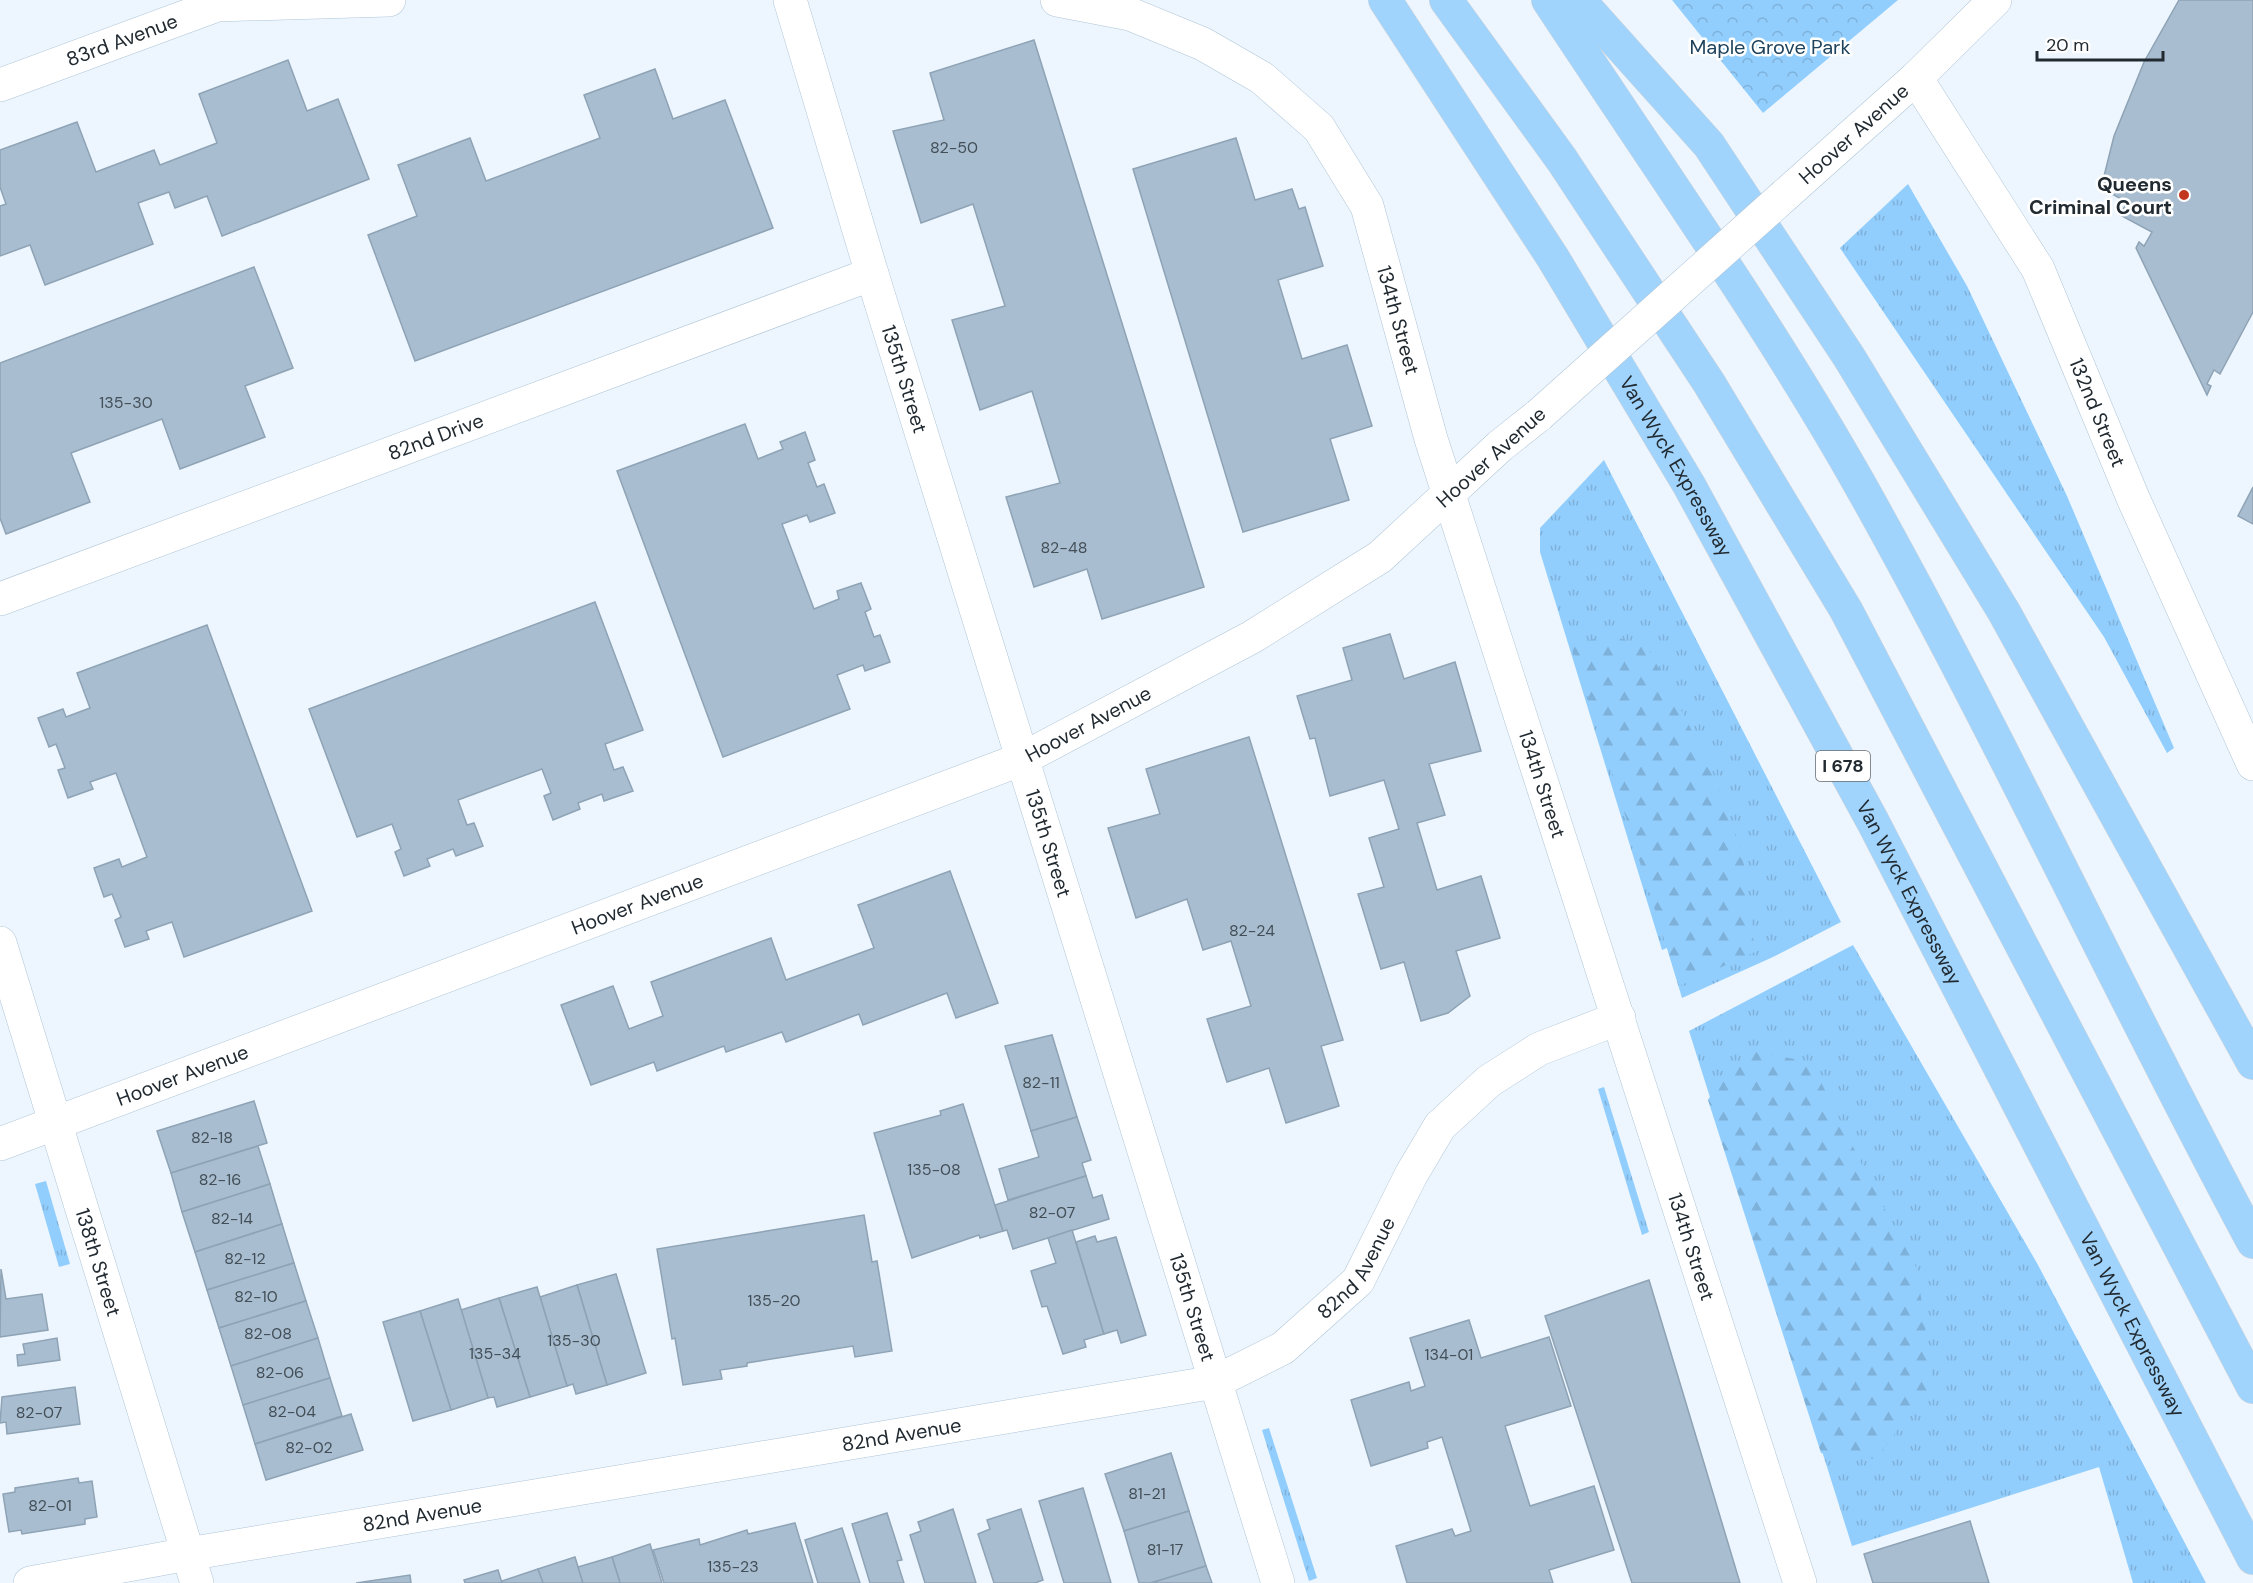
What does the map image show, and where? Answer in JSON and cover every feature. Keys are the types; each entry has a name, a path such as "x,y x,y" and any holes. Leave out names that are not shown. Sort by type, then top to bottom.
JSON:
{"highway":[{"name":"Van Wyck Expressway","path":"1385,0 1552,258 1689,485 1873,822 2253,1558"},
{"path":"1446,0 1562,160 1709,383 1841,601 2253,1387"},
{"path":"1548,0 1767,332 1858,481 1999,745 2253,1242"},
{"path":"1579,0 1709,145 1849,357 2010,622 2253,1063"}],"street":[{"name":"83rd Avenue","path":"0,85 216,3 389,0"},
{"name":"135th Street","path":"790,0 872,274 1278,1583"},
{"name":"134th Street","path":"1057,0 1130,14 1203,44 1262,78 1319,128 1367,206 1431,440 1800,1583"},
{"name":"Hoover Avenue","path":"0,1144 1022,759 1252,637 1380,556 1450,495 1500,446 1539,415 1916,78 1995,0"},
{"name":"132nd Street","path":"1916,78 2038,269 2133,498 2253,764"},
{"name":"82nd Drive","path":"0,599 872,274"},
{"name":"138th Street","path":"0,943 192,1568"},
{"name":"82nd Avenue","path":"30,1583 192,1568 1215,1382 1283,1348 1358,1281 1412,1175 1440,1126 1489,1081 1539,1049 1619,1018"}],"green space":[{"name":"Maple Grove Park","path":"1672,0 1898,0 1763,113"},
{"path":"1908,184 1967,286 2067,496 2174,748 2167,753 2104,637 1840,248"},
{"path":"1604,460 1841,922 1773,957 1682,998 1667,948 1662,950 1540,552 1540,528"},
{"path":"1613,635 1649,650 1709,763 1742,851 1755,952 1679,986 1571,644"},
{"path":"1853,945 2038,1265 2206,1583 2133,1583 2099,1467 1852,1546 1689,1031"},
{"path":"1756,1052 1811,1062 1874,1189 1917,1269 1933,1382 1876,1459 1821,1453 1708,1100 1722,1076"},
{"path":"1604,1087 1649,1232 1642,1235 1598,1089"},
{"path":"46,1181 70,1264 59,1267 35,1184"},
{"path":"1269,1428 1317,1578 1309,1581 1262,1430"}],"building":[{"name":"Queens Criminal Court","path":"2179,0 2253,0 2253,312 2220,374 2214,370 2207,384 2211,386 2207,395 2136,248 2139,242 2144,246 2152,232 2120,215 2127,202 2101,188 2114,136 2144,62"},
{"path":"1034,40 1204,587 1102,619 1087,569 1034,587 1006,497 1060,483 1032,391 980,410 952,320 1005,306 973,204 921,223 893,131 944,120 930,73"},
{"path":"288,60 307,111 338,99 369,179 222,236 207,196 175,208 169,192 138,203 153,244 45,285 30,245 0,256 0,206 6,204 0,187 0,150 77,122 96,172 154,150 160,165 217,143 199,94"},
{"path":"655,69 673,119 725,100 773,228 415,361 368,235 417,216 398,165 470,138 486,181 600,138 584,95"},
{"path":"1236,138 1255,200 1292,189 1299,209 1305,207 1323,266 1278,280 1302,359 1347,345 1372,426 1330,439 1349,500 1243,532 1133,169"},
{"path":"254,267 293,368 245,386 265,437 180,469 162,419 71,453 90,502 6,534 0,518 0,363"},
{"path":"745,424 758,459 783,449 780,442 805,432 815,460 808,463 817,487 824,484 835,513 810,522 807,515 782,524 814,609 839,599 837,591 861,583 871,609 865,612 874,637 880,635 890,662 865,671 863,665 837,675 850,709 723,757 617,471"},
{"path":"2253,487 2253,524 2238,516"},
{"path":"595,602 643,730 605,744 614,770 623,767 633,791 604,801 602,794 578,803 580,809 553,820 544,796 551,793 542,769 458,800 467,825 474,823 483,846 456,856 453,849 427,859 430,866 404,876 395,852 401,849 392,824 357,837 309,709"},
{"path":"207,625 312,911 184,957 172,922 146,931 149,939 125,947 115,920 121,917 112,894 104,897 94,868 119,859 122,867 147,857 116,773 90,782 93,789 68,798 58,770 65,768 56,744 49,747 38,718 63,709 66,717 90,708 77,673"},
{"path":"1390,634 1404,679 1455,662 1481,751 1429,764 1445,815 1417,823 1437,890 1481,876 1500,938 1456,951 1470,996 1448,1013 1421,1021 1404,962 1381,969 1358,894 1384,887 1369,838 1399,829 1384,780 1330,796 1315,738 1310,739 1297,696 1352,680 1343,648"},
{"path":"1249,737 1343,1040 1321,1046 1339,1106 1286,1123 1269,1068 1227,1082 1207,1019 1251,1006 1231,941 1203,950 1187,899 1136,918 1108,828 1160,814 1146,769"},
{"path":"950,871 998,1003 956,1018 947,993 863,1025 859,1014 786,1042 782,1032 726,1052 724,1046 657,1071 654,1062 591,1085 561,1005 613,986 629,1029 663,1016 651,982 771,938 786,980 874,948 858,905"},
{"path":"1052,1035 1077,1117 1031,1131 1005,1046"},
{"path":"254,1101 267,1143 171,1173 157,1131"},
{"path":"963,1104 1003,1231 980,1238 979,1235 912,1258 874,1133 941,1115 940,1111"},
{"path":"1077,1117 1091,1160 1082,1163 1086,1176 1008,1200 999,1169 1039,1157 1031,1131"},
{"path":"258,1146 270,1184 182,1212 171,1173"},
{"path":"1086,1176 1093,1198 1102,1195 1109,1219 1013,1249 1007,1230 1003,1231 995,1205"},
{"path":"270,1184 282,1224 195,1252 182,1212"},
{"path":"864,1215 872,1262 877,1261 892,1351 855,1357 853,1346 747,1363 747,1366 720,1370 722,1379 683,1385 675,1338 672,1339 657,1249"},
{"path":"282,1224 294,1263 207,1290 195,1252"},
{"path":"1072,1230 1104,1334 1084,1340 1086,1347 1063,1354 1047,1306 1042,1307 1031,1271 1056,1263 1048,1238"},
{"path":"1095,1236 1097,1242 1116,1237 1146,1335 1121,1343 1117,1330 1104,1334 1076,1242"},
{"path":"294,1263 306,1301 219,1328 207,1290"},
{"path":"1,1269 6,1299 42,1294 48,1330 0,1337"},
{"path":"616,1274 646,1373 607,1385 577,1285"},
{"path":"1649,1280 1740,1583 1632,1583 1545,1316"},
{"path":"577,1285 607,1385 576,1394 573,1384 567,1386 540,1297"},
{"path":"537,1287 567,1386 530,1397 499,1298"},
{"path":"499,1298 530,1397 497,1407 494,1397 488,1398 461,1310"},
{"path":"458,1299 488,1398 451,1410 420,1311"},
{"path":"306,1301 318,1338 231,1366 219,1328"},
{"path":"420,1311 451,1410 413,1421 383,1322"},
{"path":"1469,1320 1481,1358 1549,1337 1571,1406 1505,1426 1530,1506 1594,1486 1614,1550 1549,1570 1553,1583 1407,1583 1396,1546 1452,1529 1455,1536 1471,1531 1442,1437 1427,1442 1428,1448 1371,1466 1351,1400 1409,1382 1411,1391 1425,1386 1410,1338"},
{"path":"57,1338 60,1360 18,1366 17,1355 25,1354 23,1344"},
{"path":"318,1338 330,1378 243,1405 231,1366"},
{"path":"330,1378 342,1416 255,1444 243,1405"},
{"path":"75,1387 80,1424 7,1434 6,1422 0,1423 2,1397"},
{"path":"351,1414 363,1450 266,1480 255,1444"},
{"path":"1171,1453 1189,1511 1124,1531 1105,1474"},
{"path":"78,1478 79,1483 92,1481 97,1517 85,1519 85,1524 22,1534 21,1530 9,1532 3,1494 15,1492 15,1488"},
{"path":"1083,1488 1111,1583 1064,1583 1039,1501"},
{"path":"953,1509 976,1583 925,1583 910,1535 921,1531 918,1522"},
{"path":"1021,1509 1043,1580 1035,1583 994,1583 978,1534 990,1529 987,1520"},
{"path":"1189,1511 1206,1566 1151,1583 1139,1583 1124,1531"},
{"path":"887,1513 902,1560 897,1561 904,1583 870,1583 852,1524"},
{"path":"1970,1521 1989,1583 1873,1583 1864,1554"},
{"path":"795,1523 813,1583 664,1583 653,1550 699,1539 700,1545 747,1530 748,1534"},
{"path":"842,1528 860,1583 818,1583 805,1540"},
{"path":"650,1544 662,1583 620,1583 612,1557"},
{"path":"575,1557 583,1583 543,1583 538,1569"},
{"path":"612,1557 620,1583 583,1583 578,1567"},
{"path":"1206,1566 1212,1583 1151,1583"},
{"path":"538,1569 543,1583 502,1583 502,1581"},
{"path":"498,1570 502,1583 465,1583 464,1580"},
{"path":"410,1575 411,1583 356,1583"}],"place":[{"name":"Queens Criminal Court","path":"2184,195"}]}
